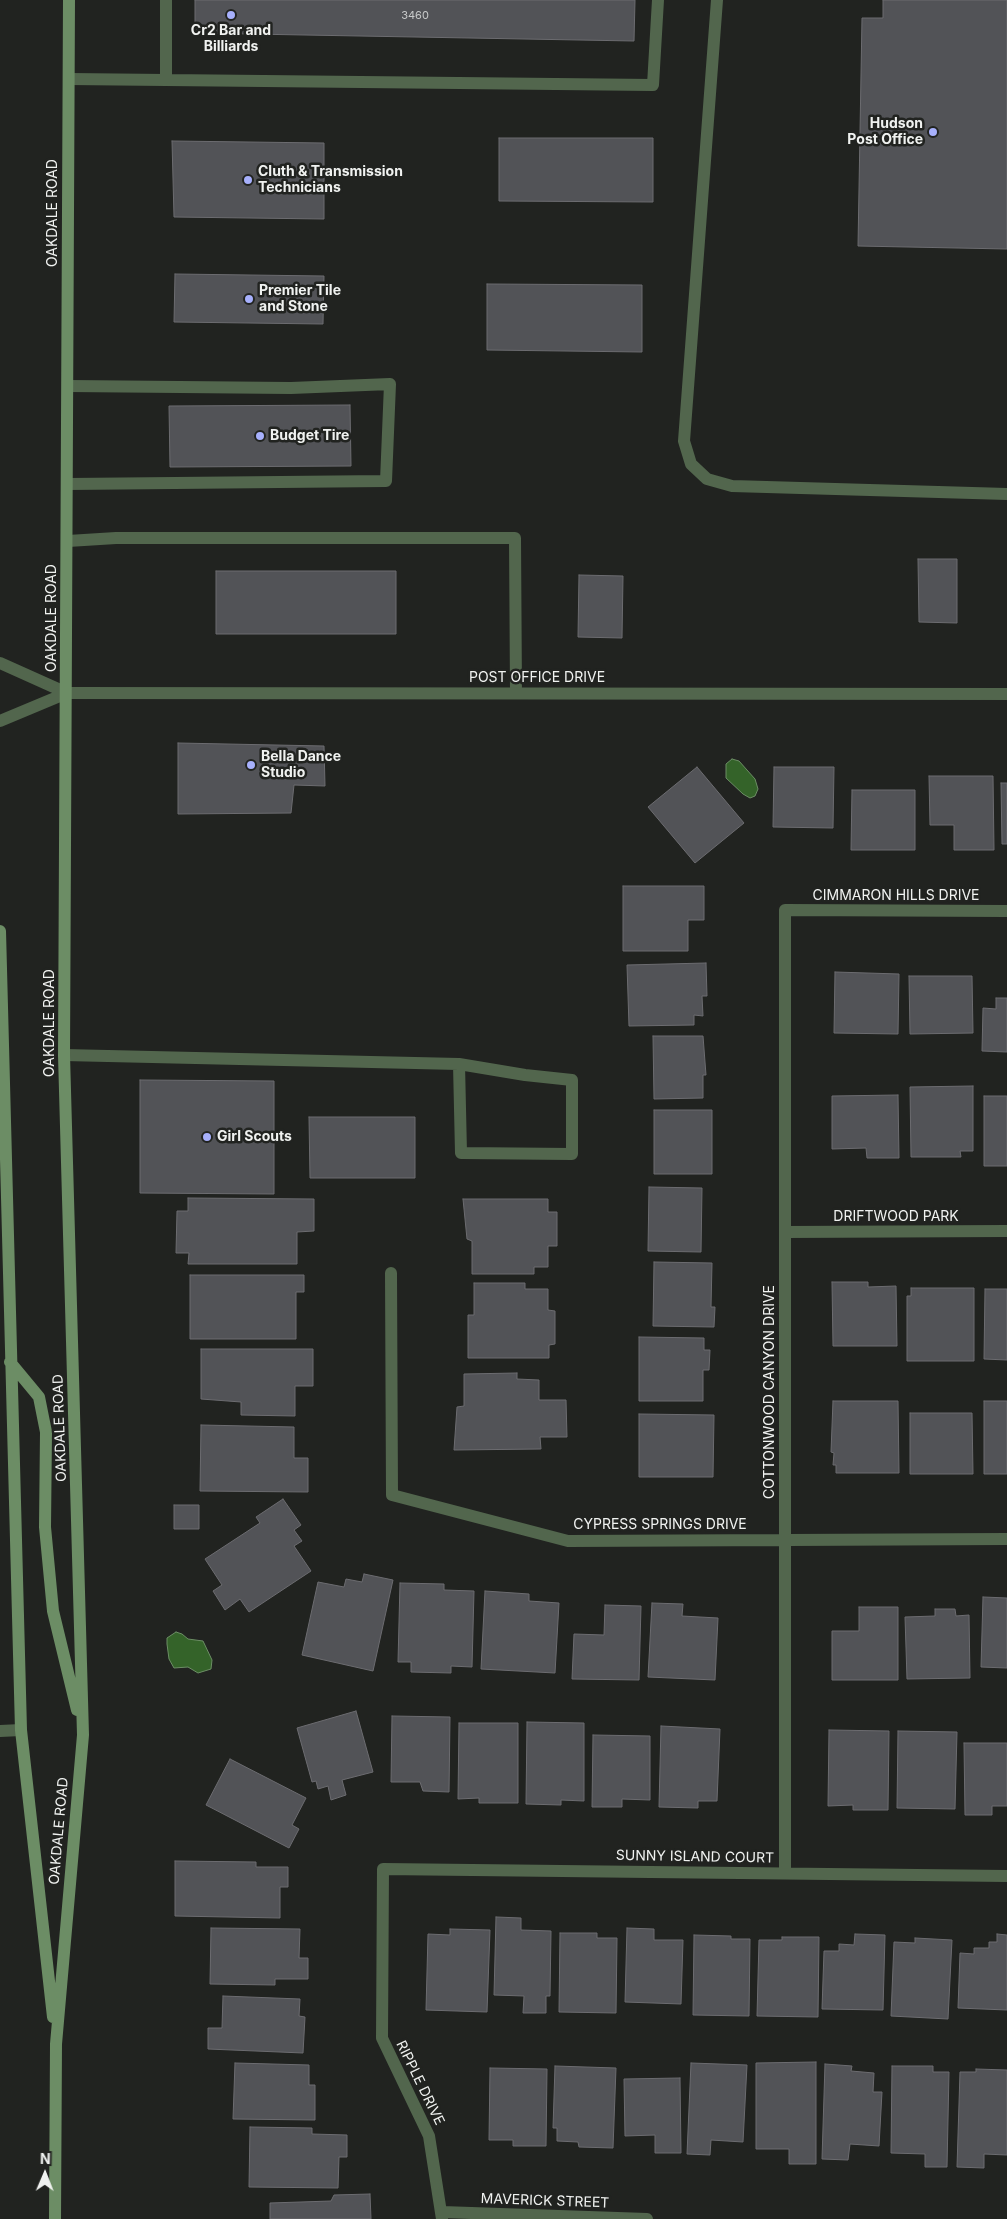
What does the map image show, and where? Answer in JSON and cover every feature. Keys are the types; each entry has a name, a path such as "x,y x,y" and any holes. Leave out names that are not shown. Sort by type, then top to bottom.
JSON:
{"main road":[{"name":"OAKDALE ROAD","path":"55,2219 56,2044 83,1735 64,1055 68,541 69,0"},
{"name":"OAKDALE ROAD","path":"0,931 5,1362 21,1730 56,2044"},
{"path":"5,1362 39,1397 46,1432 45,1528 53,1612 83,1735"}],"street":[{"path":"166,0 166,80"},
{"path":"69,79 653,85 658,0"},
{"path":"717,0 684,441 691,464 707,479 732,486 812,490 1007,494"},
{"path":"68,386 290,388 390,384 386,481 68,484"},
{"path":"68,541 116,538 515,538 516,693"},
{"path":"0,663 67,693"},
{"path":"0,721 67,693"},
{"name":"POST OFFICE DRIVE","path":"67,693 1007,694"},
{"name":"CIMMARON HILLS DRIVE","path":"785,910 1007,911"},
{"name":"COTTONWOOD CANYON DRIVE","path":"785,910 785,1873"},
{"path":"64,1055 459,1064 525,1075 572,1080 572,1154 461,1153 459,1064"},
{"name":"DRIFTWOOD PARK","path":"785,1232 1007,1232"},
{"name":"CYPRESS SPRINGS DRIVE","path":"391,1273 392,1495 568,1541 1007,1539"},
{"path":"0,1730 21,1730"},
{"name":"SUNNY ISLAND COURT","path":"383,1869 1007,1876"},
{"name":"RIPPLE DRIVE","path":"383,1869 382,2038 429,2136 442,2216"},
{"name":"MAVERICK STREET","path":"442,2216 647,2219"}],"shaded area":[{"path":"732,759 739,761 755,779 758,789 755,796 750,798 743,794 726,778 726,764"},
{"path":"176,1632 188,1639 203,1641 212,1660 211,1669 198,1673 188,1667 174,1668 169,1659 167,1638"}],"building":[{"path":"195,0 635,0 634,41 195,33"},
{"name":"Hudson Post Office","path":"883,0 1007,0 1007,249 858,246 862,18 883,18"},
{"path":"499,138 653,138 653,202 499,201"},
{"name":"Cluth & Transmission Technicians","path":"172,141 324,143 324,219 174,217"},
{"name":"Premier Tile and Stone","path":"175,274 324,276 323,324 174,322"},
{"path":"487,284 642,285 642,352 487,350"},
{"name":"Budget Tire","path":"350,405 351,466 170,467 169,406"},
{"path":"918,559 957,559 957,623 919,622"},
{"path":"216,571 396,571 396,634 216,634"},
{"path":"579,575 623,576 622,638 578,637"},
{"name":"Bella Dance Studio","path":"178,743 324,746 325,786 294,785 291,813 178,814"},
{"path":"697,767 744,823 695,863 648,807"},
{"path":"774,767 834,767 833,828 773,827"},
{"path":"929,776 993,776 994,850 954,850 954,825 930,825"},
{"path":"1001,783 1007,783 1007,844 1002,844"},
{"path":"852,790 915,790 915,850 851,850"},
{"path":"623,886 704,886 704,920 688,920 688,951 623,951"},
{"path":"706,963 707,996 702,996 703,1016 694,1015 694,1025 629,1026 627,965"},
{"path":"835,972 899,974 898,1034 834,1033"},
{"path":"909,976 972,976 973,1033 910,1034"},
{"path":"996,998 1007,998 1007,1052 982,1051 983,1008 996,1009"},
{"path":"653,1036 703,1036 706,1075 703,1075 703,1098 654,1099"},
{"name":"Girl Scouts","path":"140,1080 274,1081 274,1194 140,1193"},
{"path":"973,1086 973,1151 960,1151 961,1157 911,1157 910,1087"},
{"path":"898,1095 899,1158 867,1158 866,1148 832,1149 832,1096"},
{"path":"984,1096 1007,1096 1007,1166 984,1166"},
{"path":"654,1110 712,1110 712,1174 654,1174"},
{"path":"309,1117 415,1117 415,1178 310,1178"},
{"path":"649,1187 702,1188 701,1252 648,1251"},
{"path":"188,1198 314,1199 314,1231 297,1232 297,1264 188,1264 189,1253 176,1253 177,1211 188,1211"},
{"path":"463,1199 548,1199 548,1212 557,1212 557,1246 548,1246 548,1267 534,1267 534,1274 472,1274 472,1241 467,1239"},
{"path":"654,1262 712,1263 711,1307 715,1307 714,1327 653,1326"},
{"path":"190,1275 304,1275 304,1292 296,1292 296,1339 190,1339"},
{"path":"832,1282 868,1282 868,1287 896,1286 897,1346 833,1346"},
{"path":"474,1283 525,1283 525,1289 548,1289 548,1310 555,1311 555,1344 549,1345 549,1358 468,1358 468,1315 474,1315"},
{"path":"911,1288 974,1288 974,1361 907,1361 907,1296 911,1296"},
{"path":"985,1289 1007,1289 1007,1360 984,1359"},
{"path":"639,1337 704,1338 704,1350 710,1350 709,1370 703,1370 703,1401 639,1401"},
{"path":"201,1349 313,1349 313,1386 295,1386 295,1416 241,1415 241,1402 201,1399"},
{"path":"517,1373 517,1379 539,1380 539,1400 566,1400 567,1437 540,1437 541,1449 454,1450 457,1407 464,1406 464,1374"},
{"path":"833,1401 898,1401 899,1473 836,1473 836,1465 833,1465 834,1453 831,1452"},
{"path":"984,1401 1007,1401 1007,1474 984,1474"},
{"path":"910,1413 972,1413 973,1474 910,1474"},
{"path":"639,1414 714,1415 713,1477 639,1477"},
{"path":"201,1425 294,1427 294,1458 308,1458 308,1492 200,1491"},
{"path":"283,1499 301,1525 294,1530 302,1541 294,1546 311,1571 249,1612 240,1599 225,1610 213,1591 222,1585 205,1559 260,1523 256,1517"},
{"path":"174,1505 199,1505 199,1529 174,1529"},
{"path":"364,1574 393,1580 373,1671 302,1655 318,1582 344,1587 346,1579 362,1582"},
{"path":"400,1583 444,1584 444,1590 474,1591 472,1667 451,1666 451,1673 411,1672 411,1662 398,1662"},
{"path":"485,1591 529,1594 529,1601 559,1603 555,1673 481,1669"},
{"path":"983,1597 1007,1598 1007,1668 981,1667"},
{"path":"652,1603 683,1604 682,1616 718,1618 715,1680 648,1677"},
{"path":"605,1605 641,1606 639,1680 572,1679 574,1634 604,1635"},
{"path":"859,1607 898,1607 898,1680 832,1680 832,1631 859,1631"},
{"path":"935,1609 955,1609 956,1616 969,1615 970,1678 907,1679 905,1617 935,1616"},
{"path":"356,1711 373,1772 342,1780 346,1795 331,1800 328,1786 318,1789 316,1781 312,1782 297,1728"},
{"path":"392,1716 450,1717 449,1792 423,1791 420,1782 391,1782"},
{"path":"527,1722 584,1723 584,1801 561,1800 561,1805 526,1804"},
{"path":"459,1723 518,1723 518,1803 479,1803 479,1798 458,1799"},
{"path":"661,1726 720,1729 717,1801 698,1801 698,1808 659,1807"},
{"path":"829,1730 889,1731 888,1810 853,1810 853,1805 828,1806"},
{"path":"898,1731 957,1732 955,1809 897,1808"},
{"path":"593,1735 650,1736 650,1800 622,1799 622,1807 592,1807"},
{"path":"964,1743 1007,1743 1007,1806 992,1806 992,1815 965,1815"},
{"path":"230,1759 306,1798 292,1825 299,1829 289,1848 206,1805"},
{"path":"175,1861 256,1862 256,1867 288,1867 288,1887 280,1887 280,1918 175,1916"},
{"path":"496,1917 521,1918 521,1930 551,1931 550,1996 546,1996 546,2013 523,2013 524,1996 494,1995"},
{"path":"211,1928 300,1929 299,1958 308,1958 308,1979 275,1979 275,1985 210,1984"},
{"path":"627,1928 654,1929 654,1940 683,1940 681,2004 625,2002"},
{"path":"450,1929 490,1930 487,2012 426,2010 428,1934 450,1935"},
{"path":"560,1933 597,1933 597,1938 617,1938 616,2013 559,2012"},
{"path":"855,1934 885,1935 883,2010 822,2009 824,1951 839,1951 839,1944 854,1945"},
{"path":"997,1934 1007,1935 1007,2010 958,2008 960,1953 974,1954 974,1948 989,1948 989,1942 997,1942"},
{"path":"694,1935 731,1936 731,1939 750,1939 749,2016 693,2015"},
{"path":"782,1937 819,1937 818,2017 757,2016 759,1940 782,1940"},
{"path":"915,1938 952,1940 948,2019 891,2016 894,1942 915,1943"},
{"path":"223,1996 300,1999 299,2016 305,2017 303,2053 208,2049 208,2028 222,2028"},
{"path":"816,2062 816,2164 789,2164 789,2149 756,2149 756,2063"},
{"path":"235,2063 309,2065 309,2085 315,2085 315,2120 233,2119"},
{"path":"691,2063 747,2065 743,2142 711,2140 710,2155 687,2154"},
{"path":"825,2064 852,2066 851,2071 874,2073 873,2092 882,2092 879,2146 850,2144 848,2160 822,2159"},
{"path":"555,2066 616,2068 613,2148 579,2147 578,2142 557,2141 557,2128 553,2128"},
{"path":"892,2066 933,2066 933,2072 949,2072 947,2167 925,2167 925,2154 891,2153"},
{"path":"490,2068 547,2069 546,2146 513,2146 513,2140 489,2140"},
{"path":"976,2069 1007,2070 1007,2155 984,2154 984,2168 957,2167 960,2072 976,2072"},
{"path":"680,2078 681,2153 655,2153 655,2135 625,2136 624,2079"},
{"path":"250,2127 312,2128 312,2134 347,2135 347,2157 339,2157 338,2188 249,2187"},
{"path":"370,2194 371,2219 270,2219 270,2203 331,2201 334,2195"}],"place":[{"name":"Cr2 Bar and Billiards","path":"231,15"},
{"name":"Hudson Post Office","path":"933,132"},
{"name":"Cluth & Transmission Technicians","path":"248,180"},
{"name":"Premier Tile and Stone","path":"249,299"},
{"name":"Budget Tire","path":"260,436"},
{"name":"Bella Dance Studio","path":"251,765"},
{"name":"Girl Scouts","path":"207,1137"}]}
